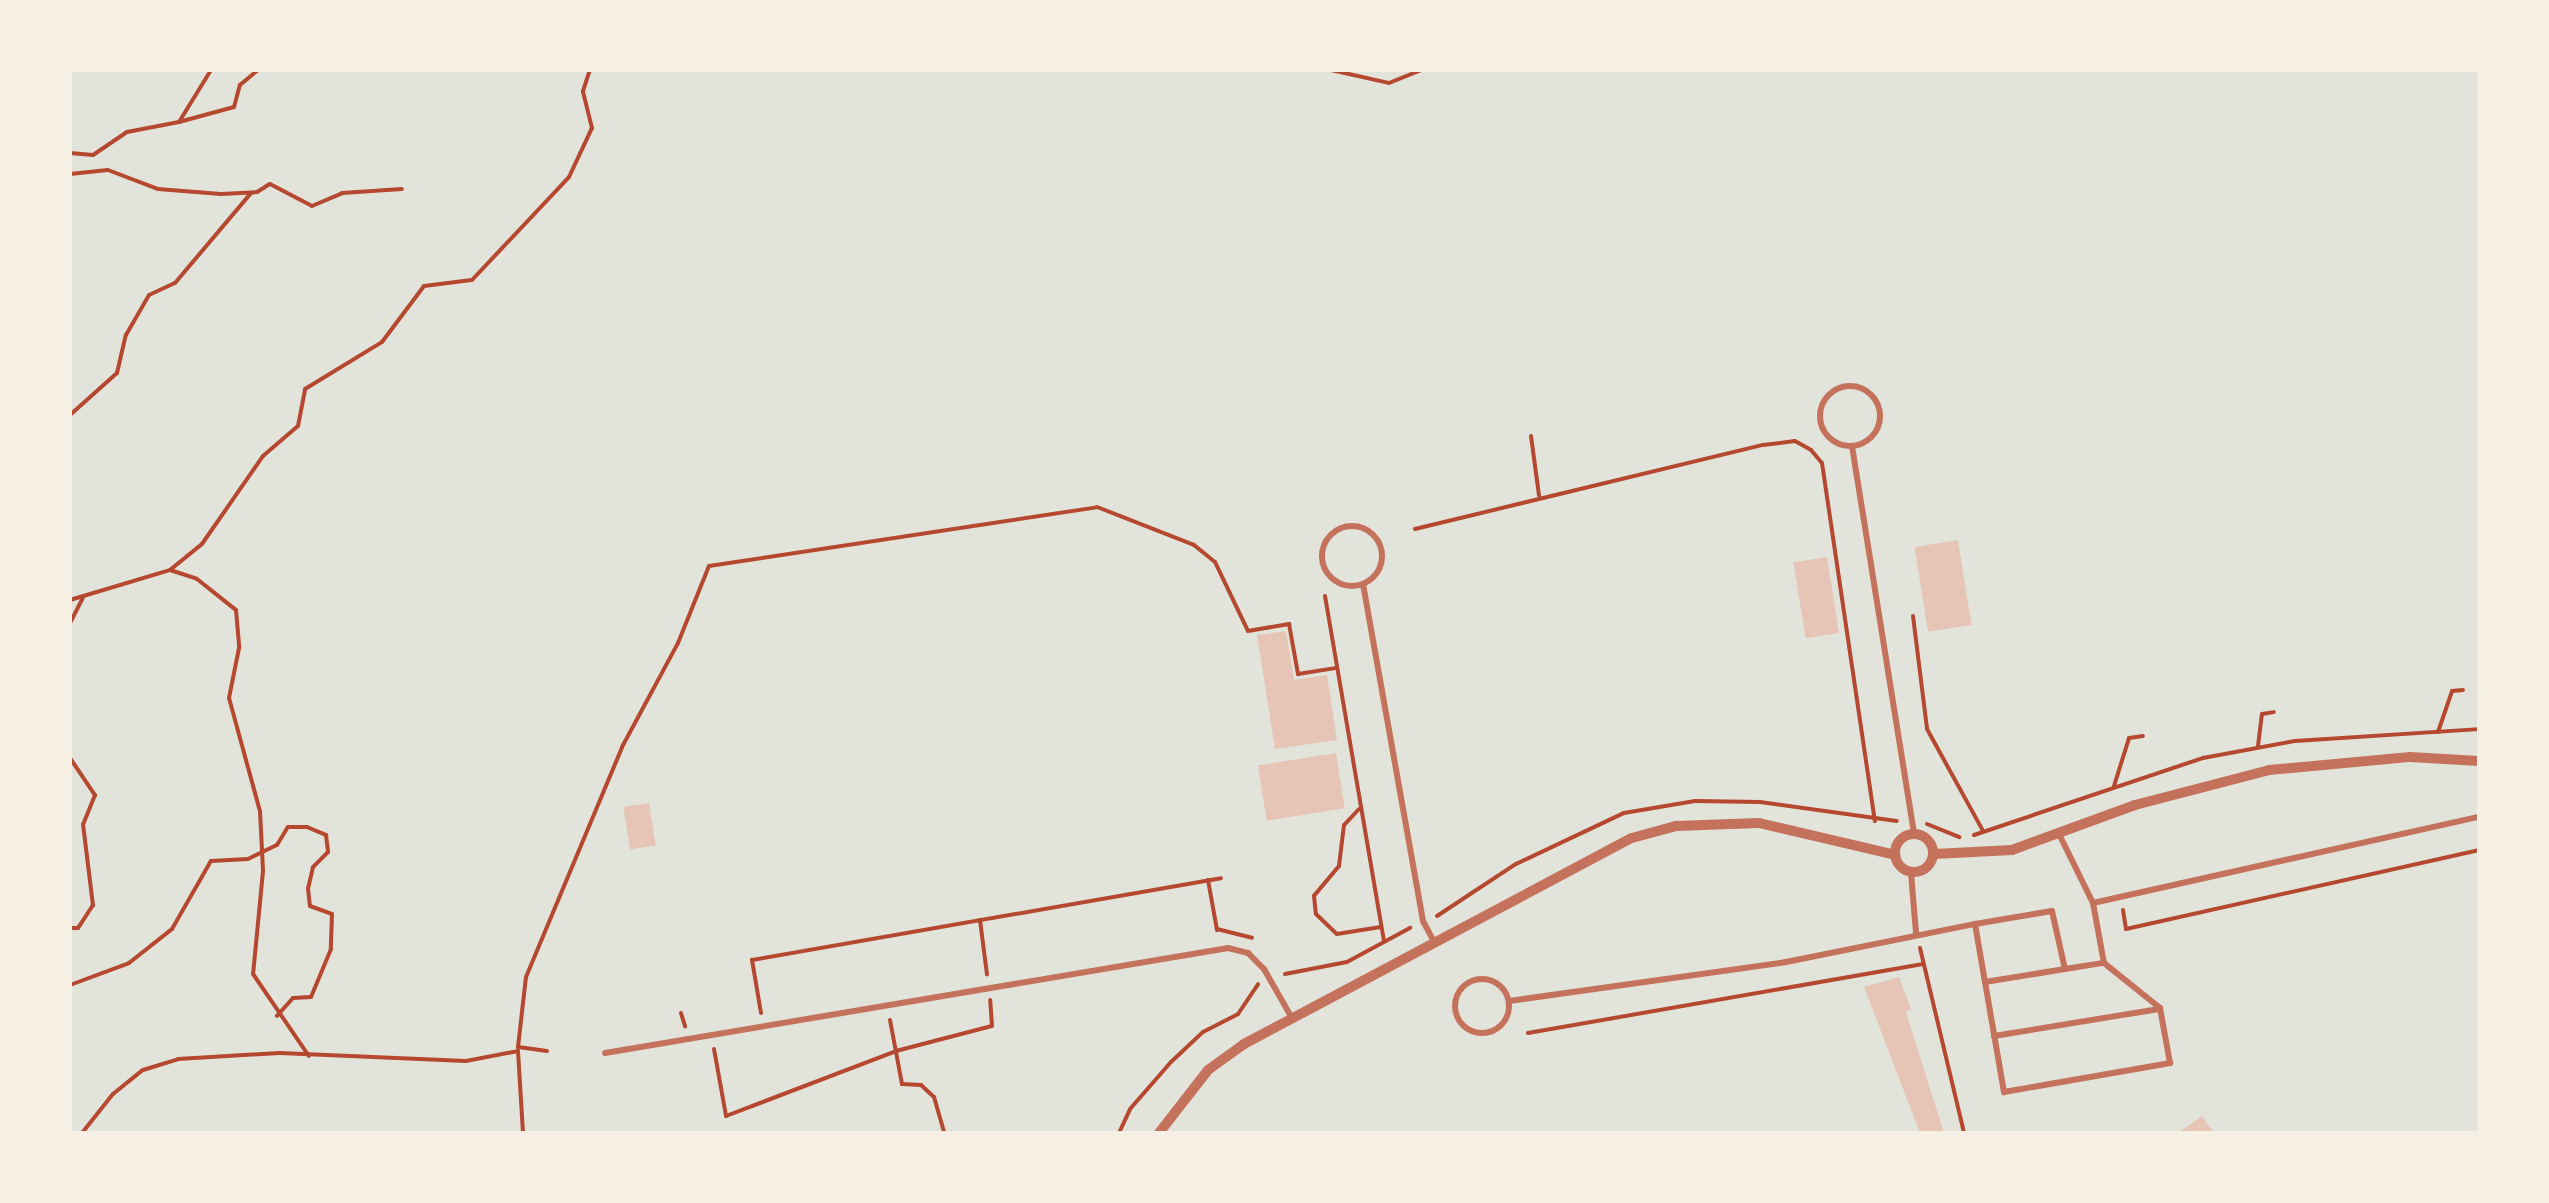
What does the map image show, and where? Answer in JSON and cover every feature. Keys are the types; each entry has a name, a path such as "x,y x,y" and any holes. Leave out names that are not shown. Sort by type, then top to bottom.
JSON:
{"street":[{"path":"1934,854 1981,854 2060,836 2135,805 2269,770 2410,757 2479,761"},
{"path":"1159,1133 1208,1070 1292,1018 1586,858 1676,826 1759,823 1894,855 1911,873 1927,868 1934,854 1928,840 1914,828 1900,840 1894,855"}],"lane":[{"path":"1848,385 1866,390 1880,414 1869,439 1852,446 1826,435 1820,418 1830,392 1848,385"},
{"path":"1852,446 1914,828"},
{"path":"1359,526 1380,544 1378,572 1364,584 1344,585 1324,567 1322,548 1340,528 1359,526"},
{"path":"1364,584 1423,921 1433,940"},
{"path":"2094,904 2479,816"},
{"path":"1975,924 2004,1092 2170,1064 2160,1008 2104,962 2094,904 2060,836"},
{"path":"1911,873 1916,933"},
{"path":"1509,1000 1786,962 1916,933 2052,911 2065,969"},
{"path":"605,1052 1220,949 1248,953 1270,977 1292,1018"},
{"path":"1985,982 2104,962"},
{"path":"1470,981 1494,982 1509,1000 1503,1024 1482,1034 1470,1031 1455,1012 1455,1000 1470,981"},
{"path":"1994,1036 2160,1008"}],"path":[{"path":"179,122 211,70"},
{"path":"70,153 92,155 126,132 234,107 240,85 258,70"},
{"path":"70,600 170,570 202,544 263,456 298,426 305,389 382,342 424,286 472,280 570,177 592,128 583,90 590,70"},
{"path":"1331,70 1390,83 1421,70"},
{"path":"70,174 108,170 158,190 251,192 270,184 312,206 342,193 402,189"},
{"path":"70,415 116,373 126,335 149,294 175,283 251,192"},
{"path":"1531,436 1539,495"},
{"path":"1415,529 1497,512 1539,495 1644,478 1763,445 1795,441 1811,450 1822,463 1875,821"},
{"path":"523,1133 518,1049 526,977 544,921 622,747 678,644 702,579 720,562 1096,507 1194,545 1216,562 1248,630 1290,624 1298,674 1337,668"},
{"path":"170,570 219,592 236,610 239,648 229,698 260,810 262,852 253,974 277,1016 309,1056"},
{"path":"1326,596 1385,942"},
{"path":"70,623 83,598"},
{"path":"1912,616 1927,729 1984,832"},
{"path":"2437,734 2452,691 2464,690"},
{"path":"2258,748 2262,714 2274,712"},
{"path":"1118,1133 1130,1109 1171,1062 1204,1032 1238,1014 1249,990 1270,977 1347,962 1423,921 1450,912 1516,864 1624,813 1695,801 1760,802 1963,838 2114,786 2258,748 2479,730"},
{"path":"2114,786 2128,738 2142,736"},
{"path":"70,758 95,795 83,824 94,905 78,928 70,928"},
{"path":"1360,809 1344,825 1339,866 1314,896 1316,914 1337,934 1380,927"},
{"path":"70,985 130,962 172,929 211,860 277,846 288,827 326,834 328,852 313,867 308,888 310,906 332,914 331,949 312,998 293,998 277,1016"},
{"path":"2121,898 2126,929 2479,850"},
{"path":"763,1027 752,960 1221,878"},
{"path":"1208,880 1220,949"},
{"path":"711,1036 726,1116 896,1050 992,1026 980,920"},
{"path":"1916,933 1964,1133"},
{"path":"1528,1033 1923,964"},
{"path":"888,1005 902,1084 921,1085 934,1096 944,1133"},
{"path":"82,1133 113,1094 143,1070 238,1054 466,1060 518,1049 547,1052"}],"shaded area":[{"path":"70,70 2479,70 2479,1133 70,1133"}],"building":[{"path":"1958,540 1971,625 1928,632 1915,547"},
{"path":"1827,557 1839,633 1805,638 1793,562"},
{"path":"1286,631 1294,680 1327,675 1337,740 1275,749 1257,635"},
{"path":"1336,753 1345,808 1267,821 1258,765"},
{"path":"649,803 656,845 630,850 623,807"},
{"path":"1899,977 1944,1133 1920,1133 1864,987"},
{"path":"2202,1116 2214,1133 2178,1133"}]}
